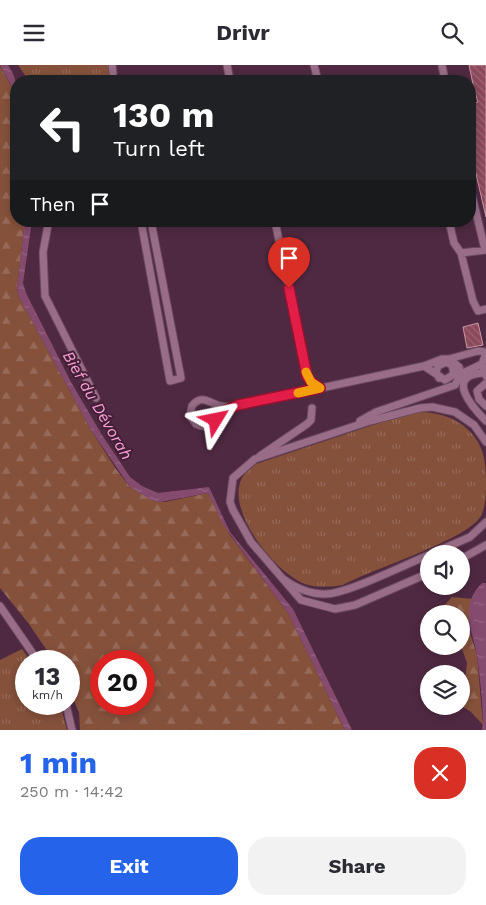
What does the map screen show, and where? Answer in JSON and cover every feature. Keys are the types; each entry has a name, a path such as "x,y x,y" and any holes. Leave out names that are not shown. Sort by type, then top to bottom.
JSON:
{"street":[{"path":"112,65 114,73"},
{"path":"461,253 485,250 476,212"},
{"path":"48,227 43,252 45,296 96,398"},
{"path":"141,227 170,381 181,378 152,227"},
{"path":"276,227 307,376 311,382 320,388"},
{"path":"450,227 454,243 461,253 473,301 478,311 486,309"},
{"path":"238,405 220,413 213,424 207,427 196,424 190,416 192,406 200,400 206,399 223,406 238,405 424,367 442,359 449,359 478,351 486,353 482,364 485,374 470,375 464,382 463,389 470,405 486,421"},
{"path":"449,359 455,362 461,373"},
{"path":"342,431 376,412 456,385 461,373 482,364"},
{"path":"424,367 439,378"},
{"path":"486,383 477,391 479,399 486,405"},
{"path":"255,459 411,409 432,407 455,412 474,425 486,442"},
{"path":"312,408 311,420 307,424 255,459 233,478 230,501 251,542 301,600 335,609 355,605 420,577"},
{"path":"451,545 470,537 486,522"},
{"path":"470,554 486,545"},
{"path":"277,573 291,585 325,594 338,593 420,558"},
{"path":"0,606 30,650"},
{"path":"69,715 72,730"}],"green space":[{"path":"18,65 109,65 112,75 25,75"},
{"path":"0,66 10,84 10,227 24,227 17,287 18,295 91,430 130,487 155,501 165,502 208,493 230,535 288,613 345,730 80,730 80,650 47,650 29,624 0,588"},
{"path":"412,412 431,413 458,422 478,442 484,456 486,471 484,508 481,516 472,525 458,535 439,544 420,545 420,552 343,585 329,587 314,586 293,578 281,568 268,555 247,525 241,509 239,493 241,480 247,471 256,464"},
{"path":"452,597 472,599 470,612 470,605 444,605"},
{"path":"470,632 477,655 483,725 470,711 470,665 467,665 464,655 470,655"},
{"path":"15,652 15,715 63,715 67,730 0,730 0,660"}],"water":[{"path":"0,65 8,65 11,69 13,75 10,75 10,83"},
{"path":"24,227 31,227 23,283 26,293 71,382 102,435 130,477 142,486 158,493 209,487 230,532 293,609 352,730 345,730 288,613 224,526 208,493 160,502 151,500 130,487 91,430 18,295 17,287"},
{"path":"482,583 486,583 486,730 482,730 479,672 470,628 470,606 475,592"}],"building":[{"path":"469,65 486,65 486,217 476,174 476,102 478,102 476,95 476,75 471,75"},
{"path":"478,323 483,345 467,348 463,327"}],"slow traffic":[{"path":"298,393 320,388 311,382 306,372"}],"route":[{"path":"216,420 220,413 238,405 320,388 311,382 307,376 289,288"}],"water label":[{"name":"Bief du Dévorah","path":"98,405"}]}
